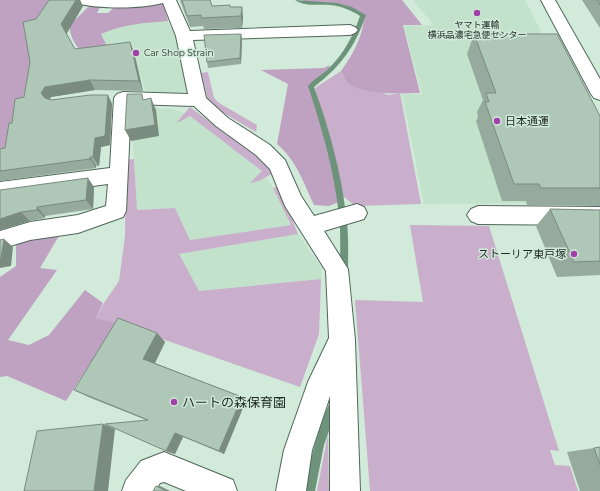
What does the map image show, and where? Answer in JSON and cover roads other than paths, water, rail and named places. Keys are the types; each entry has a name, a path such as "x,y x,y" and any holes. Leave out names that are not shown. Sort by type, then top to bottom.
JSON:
{"street":[{"path":"80,0 107,4 159,0"},
{"path":"169,0 184,36 198,100 222,122 263,150 278,164 292,200 337,269 342,340 345,491"},
{"path":"548,0 600,94"},
{"path":"184,36 350,30"},
{"path":"0,240 30,231 78,224 116,211 119,175 116,98 198,100"},
{"path":"0,190 119,175"},
{"path":"309,226 357,213"},
{"path":"478,215 600,216"},
{"path":"291,491 298,450 318,390 342,340"},
{"path":"138,491 151,471 164,467 222,491"}],"waterway":[{"path":"298,0 308,3 337,4 350,8 363,15 354,38 343,56 337,64 311,86 323,121 337,178 343,215 344,273"},
{"path":"310,491 319,445 325,424 334,402"}],"place":[{"name":"ヤマト運輸 横浜品濃宅急便センター","path":"477,13"},
{"name":"Car Shop Strain","path":"136,53"},
{"name":"日本通運","path":"497,121"},
{"name":"ストーリア東戸塚","path":"574,254"},
{"name":"ハートの森保育園","path":"174,402"}]}
